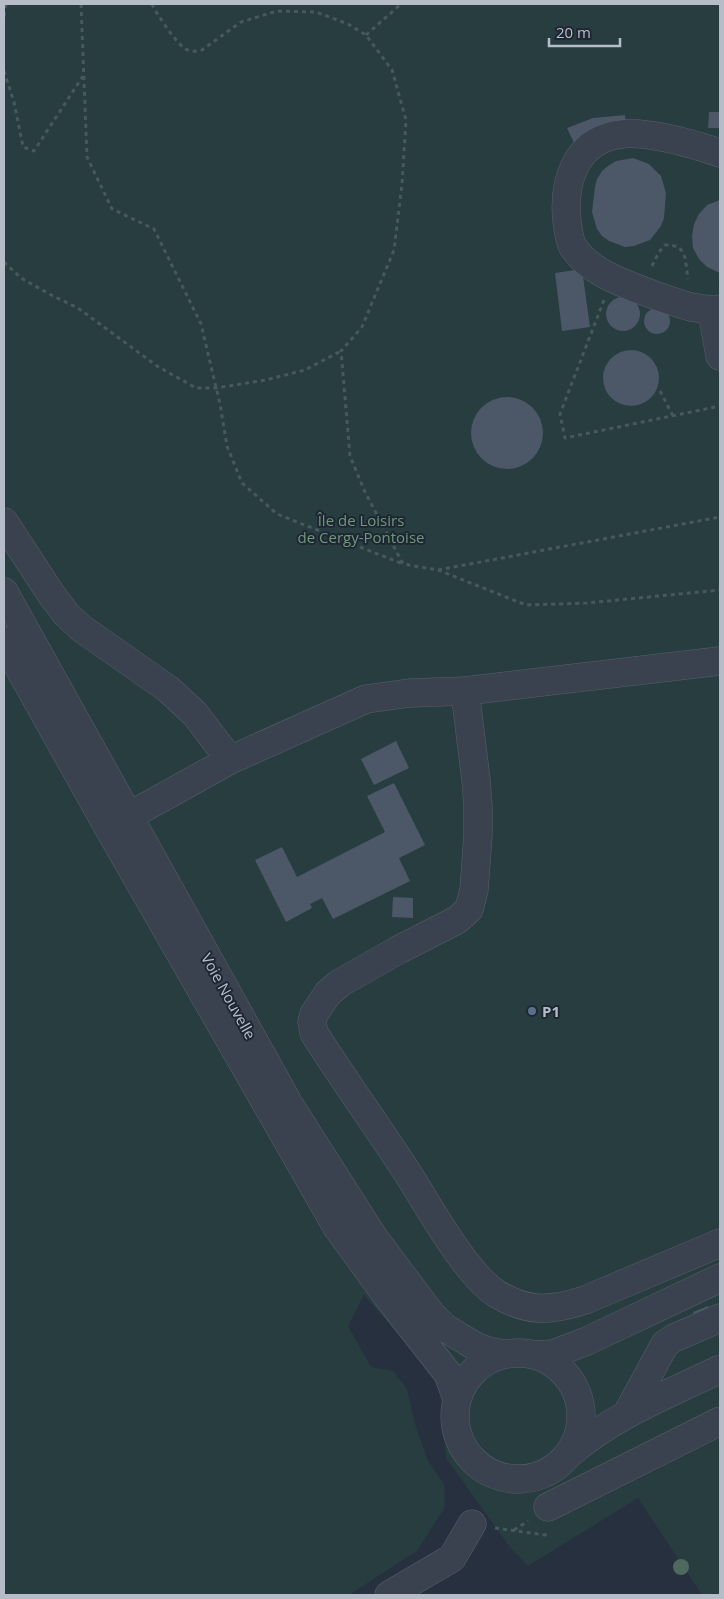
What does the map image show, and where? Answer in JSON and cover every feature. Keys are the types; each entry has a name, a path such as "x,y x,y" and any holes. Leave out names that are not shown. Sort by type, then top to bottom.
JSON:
{"street":[{"path":"720,154 646,135 615,135 600,141 586,150 577,160 566,195 568,230 572,246 584,260 593,268 612,278 640,289 708,309 720,356"},
{"path":"4,522 66,614 81,628 168,690 195,714 230,760"},
{"name":"Voie Nouvelle","path":"4,592 290,1106 374,1238 431,1314 445,1328 475,1346 504,1354"},
{"name":"Voie Nouvelle","path":"4,641 337,1227 448,1374 457,1398"},
{"path":"129,816 230,760 366,699 410,693 465,691 720,660"},
{"path":"465,691 478,806 474,890 469,909 457,920 398,950 340,983 328,994 314,1014 312,1022 314,1033 397,1156 444,1234 471,1270 484,1284 498,1294 528,1307 551,1309 564,1307 720,1243"},
{"path":"720,1278 635,1319 553,1354 536,1355 515,1352 487,1360 478,1366 465,1381 457,1398 455,1408 456,1428 463,1447 475,1462 492,1474 511,1479 531,1478 549,1471 586,1440 627,1414 682,1371 720,1351"},
{"path":"635,1319 668,1320 720,1297"},
{"path":"627,1414 666,1344 674,1338 720,1318"},
{"path":"627,1414 672,1359 720,1334"},
{"path":"536,1355 561,1368 573,1384 580,1403 581,1422 576,1442 566,1456"},
{"path":"627,1414 720,1369"},
{"path":"627,1414 692,1401 720,1388"},
{"path":"548,1508 720,1421"},
{"path":"389,1595 452,1558 472,1524"}],"path":[{"path":"4,16 6,4"},
{"path":"81,4 87,158 112,209 154,229 201,324 227,446 242,483 277,514 404,564 438,570 526,605 587,603 720,590"},
{"path":"4,262 21,278 78,308 157,366 196,388 216,388 266,380 305,370 341,351 362,327 394,250 402,184 406,120 392,70 366,35 348,24 316,12 277,11 241,22 202,50 194,52 183,48 152,4"},
{"path":"366,35 401,4"},
{"path":"4,71 14,102 23,147 34,151 83,76"},
{"path":"640,289 659,252 665,245 673,245 678,247 684,254 708,309"},
{"path":"612,278 560,414 565,438 720,406"},
{"path":"341,351 350,456 365,492 404,564"},
{"path":"660,391 673,416"},
{"path":"438,570 720,517"}],"green space":[{"name":"Île de Loisirs de Cergy-Pontoise","path":"4,4 720,4 720,1595 702,1595 638,1498 528,1566 509,1546 446,1458 442,1385 364,1295 348,1326 371,1367 393,1371 407,1389 415,1424 428,1461 444,1484 445,1507 417,1551 349,1595 4,1595"}],"building":[{"path":"709,112 720,112 720,128 708,128"},
{"path":"625,115 626,127 576,147 567,128 593,118"},
{"path":"633,158 649,164 661,176 666,193 664,218 661,226 650,240 625,247 602,236 597,229 592,212 595,187 602,171 616,161"},
{"path":"720,200 720,273 707,267 699,259 693,248 692,236 694,224 699,214 707,205"},
{"path":"582,269 590,327 562,331 555,273"},
{"path":"623,297 635,302 640,314 635,326 623,331 611,326 606,314 611,302"},
{"path":"657,308 666,312 670,321 666,330 657,334 648,330 644,321 648,312"},
{"path":"626,350 636,350 651,358 657,367 659,378 657,389 651,398 636,406 626,406 615,401 608,394 603,383 603,373 608,362 615,355"},
{"path":"514,397 533,407 541,419 543,433 541,447 533,459 521,467 500,469 481,459 473,447 471,426 481,407 493,399"},
{"path":"396,741 409,768 374,785 361,759"},
{"path":"394,783 425,845 399,858 410,881 333,919 322,898 310,904 312,908 286,922 255,860 282,847 297,877 385,832 367,796"},
{"path":"393,897 413,898 413,918 392,917"},
{"path":"708,1306 711,1312 696,1319 693,1312"}],"place":[{"name":"P1","path":"532,1011"}]}
